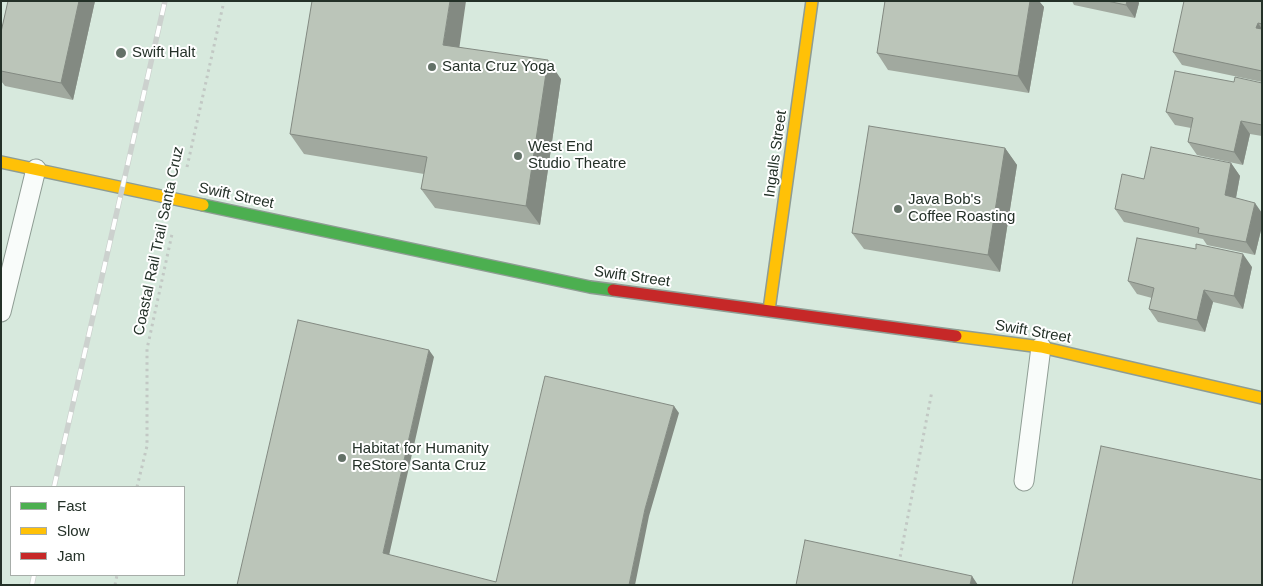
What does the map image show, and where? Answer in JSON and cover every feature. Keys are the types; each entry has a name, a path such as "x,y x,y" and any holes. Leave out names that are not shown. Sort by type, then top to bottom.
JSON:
{"street":[{"name":"Ingalls Street","path":"769,310 812,1"},
{"name":"Swift Street","path":"1,162 590,287 1041,346 1262,398"}],"lane":[{"path":"1,312 36,169"},
{"path":"1024,481 1041,346"}],"path":[{"name":"Coastal Rail Trail Santa Cruz","path":"137,486 147,446 147,349 224,1"},
{"path":"899,567 932,391"}],"building":[{"path":"8,1 79,1 61,83 1,71 1,32"},
{"path":"312,1 450,1 443,45 548,60 526,206 421,189 427,157 290,134"},
{"path":"885,1 1030,1 1018,76 877,53"},
{"path":"1107,1 1127,1 1126,5"},
{"path":"1184,1 1262,1 1262,24 1258,23 1256,28 1262,29 1262,71 1173,52"},
{"path":"1175,71 1234,82 1235,77 1262,83 1262,125 1241,121 1234,152 1188,142 1193,118 1166,112"},
{"path":"869,126 1005,148 988,255 852,233"},
{"path":"1151,147 1231,163 1225,195 1255,203 1246,242 1198,233 1199,228 1115,209 1122,174 1144,179"},
{"path":"1137,238 1196,249 1196,244 1243,254 1234,296 1204,290 1197,320 1149,309 1154,288 1128,281"},
{"path":"298,320 429,350 383,553 496,582 545,376 674,406 645,509 629,585 237,585"},
{"path":"1101,446 1262,480 1262,585 1072,585"},
{"path":"805,540 972,576 970,585 796,585"}],"railway":[{"path":"54,486 165,1"},
{"path":"32,585 34,576"}],"traffic: fast":[{"path":"203,205 590,287 613,290"}],"traffic: slow":[{"path":"769,310 812,1"},
{"path":"1,162 203,205"},
{"path":"956,336 1041,347 1262,398"}],"traffic: jam":[{"path":"613,290 956,336"}],"place":[{"name":"Swift Halt","path":"121,53"},
{"name":"Santa Cruz Yoga","path":"432,67"},
{"name":"West End Studio Theatre","path":"518,156"},
{"name":"Java Bob's Coffee Roasting","path":"898,209"},
{"name":"Habitat for Humanity ReStore Santa Cruz","path":"342,458"}]}
